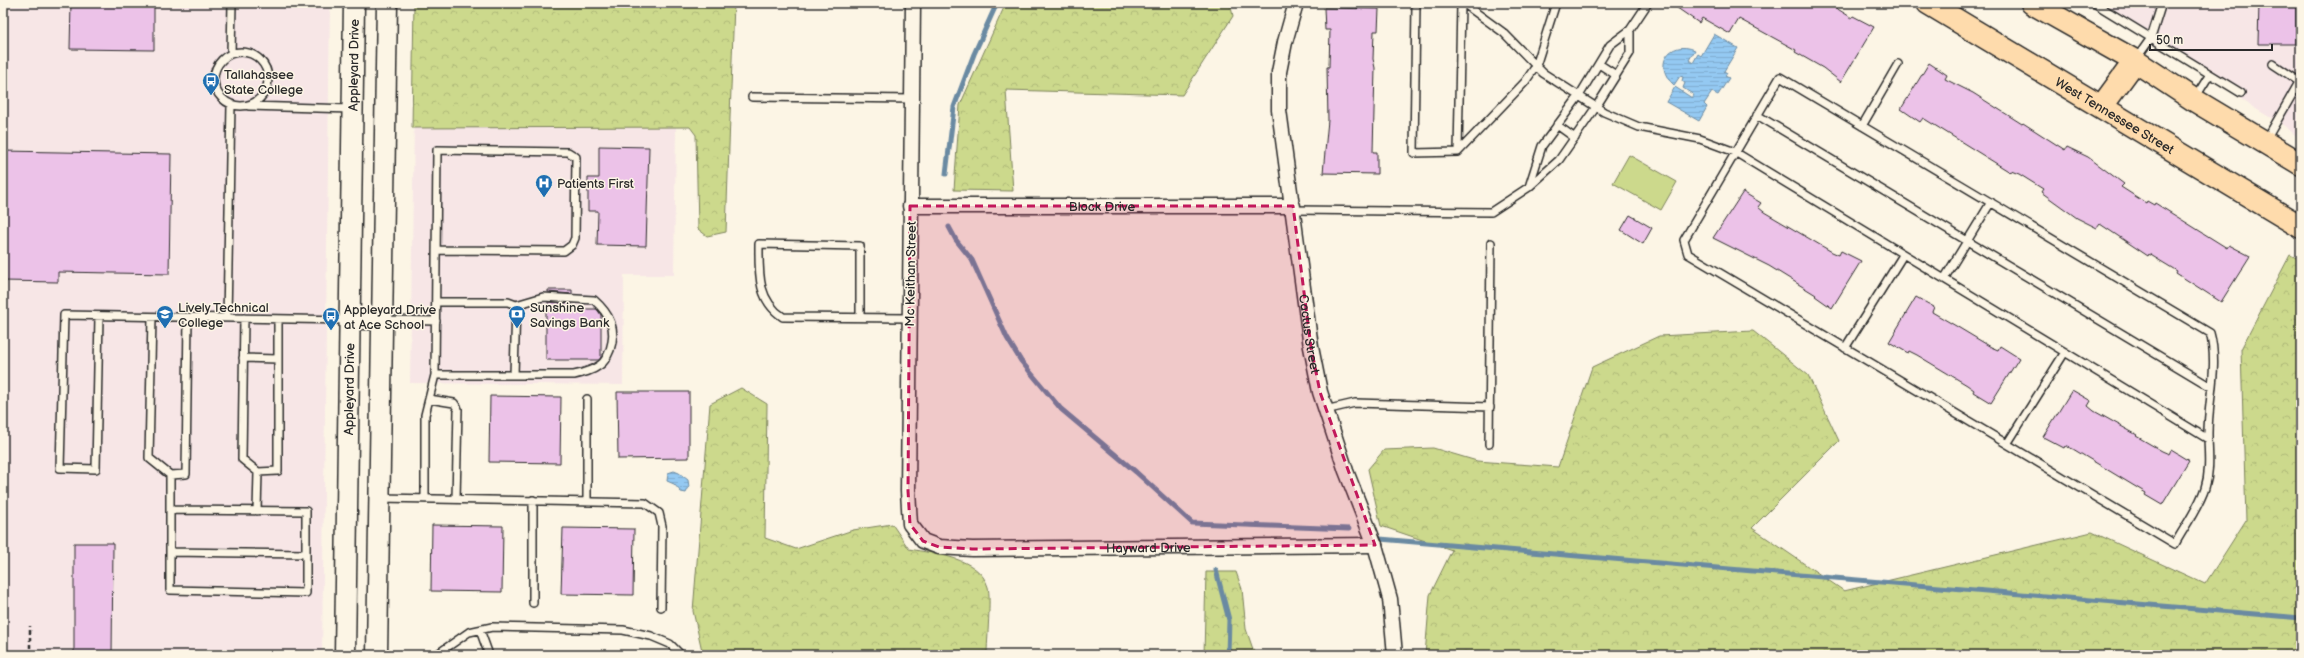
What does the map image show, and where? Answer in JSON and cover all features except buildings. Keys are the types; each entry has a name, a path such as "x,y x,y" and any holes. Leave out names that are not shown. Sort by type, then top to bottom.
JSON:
{"main road":[{"name":"Appleyard Drive","path":"344,655 354,3"},
{"path":"377,655 387,3"},
{"name":"West Tennessee Street","path":"1928,3 2102,106 2301,227"},
{"path":"2032,3 2135,61 2194,100 2301,164"},
{"path":"2102,106 2135,61"}],"street":[{"name":"Mc Keithan Street","path":"913,3 908,491 910,524 923,541"},
{"name":"Cactus Street","path":"1296,3 1285,42 1279,72 1278,110 1293,208 1311,347 1325,410 1374,545 1390,599 1395,655"},
{"name":"Block Drive","path":"910,206 1293,208"},
{"path":"350,320 382,320"},
{"name":"Hayward Drive","path":"923,541 939,547 972,548 1374,545"}],"lane":[{"path":"231,54 232,3"},
{"path":"1416,3 1414,153 1458,152 1525,82 1536,66 1556,3"},
{"path":"1458,152 1462,3"},
{"path":"1462,3 1504,33 1543,74 1596,107 1638,127 1700,139 1735,152 2208,439"},
{"path":"1529,187 1542,146 1579,96 1610,45 1630,30 1648,3"},
{"path":"2094,3 2241,93"},
{"path":"2135,61 2151,38 2162,3"},
{"path":"1293,208 1491,212 1529,187 1559,160 1596,107 1630,53 1630,30"},
{"path":"245,106 262,97 267,89 268,79 267,70 262,61 254,55 246,52 231,54 220,62 215,70 214,81 216,90 221,98 231,104 245,106 353,109"},
{"path":"1598,64 1616,75"},
{"path":"1862,126 1898,64"},
{"path":"2265,143 2300,80 2273,64"},
{"path":"2194,100 2210,74"},
{"path":"1780,77 1862,126 2210,333 2214,346 2208,439 2210,464 2205,488 2175,544 1688,254 1684,240 1780,77"},
{"path":"752,97 912,98"},
{"path":"227,318 231,104"},
{"path":"1757,115 2211,387"},
{"path":"1557,125 1575,138"},
{"path":"425,498 425,415 435,375 436,321 436,250 437,150 568,152 576,157 575,238 572,246 564,251 436,250"},
{"path":"1944,279 1991,202"},
{"path":"1489,444 1491,243"},
{"path":"860,318 860,246 759,244 759,279 763,294 773,310 783,317 860,318 909,318"},
{"path":"1845,348 1903,255"},
{"path":"435,375 574,375 590,371 602,364 609,353 614,333 608,315 594,300 543,297 516,306 508,302 436,302"},
{"path":"514,375 516,306"},
{"path":"99,316 96,469 60,468 64,315 350,320"},
{"path":"152,317 150,458 170,475 186,474 188,317"},
{"path":"244,318 242,459 258,472 278,471 278,319"},
{"path":"382,320 436,321"},
{"path":"2007,444 2065,352"},
{"path":"243,358 278,359"},
{"path":"429,399 454,403 458,409 456,499"},
{"path":"587,399 587,501"},
{"path":"1325,410 1355,403 1490,407"},
{"path":"257,510 258,472"},
{"path":"170,475 170,590 306,593 306,511 171,510"},
{"path":"380,498 587,501 646,504 659,513 662,526 661,606"},
{"path":"533,604 534,500"},
{"path":"171,552 306,554"},
{"path":"436,655 454,640 469,632 492,627 623,630 651,636 670,644 679,654"},
{"path":"480,630 489,655"}],"path":[{"path":"30,626 30,655"}],"highlighted area":[{"path":"910,206 1293,206 1311,347 1320,392 1375,545 972,549 939,547 923,541 910,524 908,491"}],"shaded area":[{"name":"Lively Technical College","path":"3,3 330,3 322,655 3,655"},
{"path":"2105,3 2301,3 2301,140 2286,127 2251,106"},
{"name":"Patients First","path":"414,122 676,125 674,275 624,275 623,385 410,383"}],"green space":[{"path":"414,3 734,3 726,232 707,236 698,229 696,135 690,127 412,128"},
{"path":"1006,3 1230,3 1233,16 1182,95 1006,90 1013,191 954,190 960,105"},
{"path":"1629,155 1677,182 1661,210 1613,183"},
{"path":"2290,255 2301,260 2301,655 1425,655 1430,595 1452,550 1381,526 1368,469 1384,450 1433,448 1477,461 1558,467 1592,367 1659,336 1753,331 1808,375 1839,441 1752,528 1844,591 2092,532 2205,584 2246,520 2241,349"},
{"path":"741,388 767,404 765,538 796,549 853,530 892,524 909,549 943,555 966,563 976,569 983,577 988,587 989,610 987,655 703,655 693,611 710,404"},
{"path":"1206,572 1236,572 1242,589 1246,629 1255,655 1204,655"}],"water":[{"path":"1714,34 1738,48 1724,71 1727,73 1725,76 1729,78 1718,95 1712,92 1704,104 1707,107 1699,121 1666,102 1675,87 1692,98 1694,95 1683,88 1685,83 1682,81 1683,77 1680,76 1674,85 1664,70 1664,63 1666,56 1671,51 1678,48 1686,48 1695,50 1689,60 1693,63 1698,54 1701,56"},
{"path":"674,471 688,480 689,487 686,493 681,492 674,484 667,481 668,473"}],"waterway":[{"path":"946,174 954,107 974,54 997,3"},
{"path":"949,227 956,240 972,260 1007,338 1021,361 1061,409 1136,472 1192,523 1349,529"},
{"path":"1380,539 2301,618"},
{"path":"1216,570 1229,620 1228,655"}],"place":[{"name":"Tallahassee State College","path":"211,96"},
{"name":"Patients First","path":"544,198"},
{"name":"Lively Technical College","path":"165,329"},
{"name":"Sunshine Savings Bank","path":"517,329"},
{"name":"Appleyard Drive at Ace School","path":"331,331"}]}
